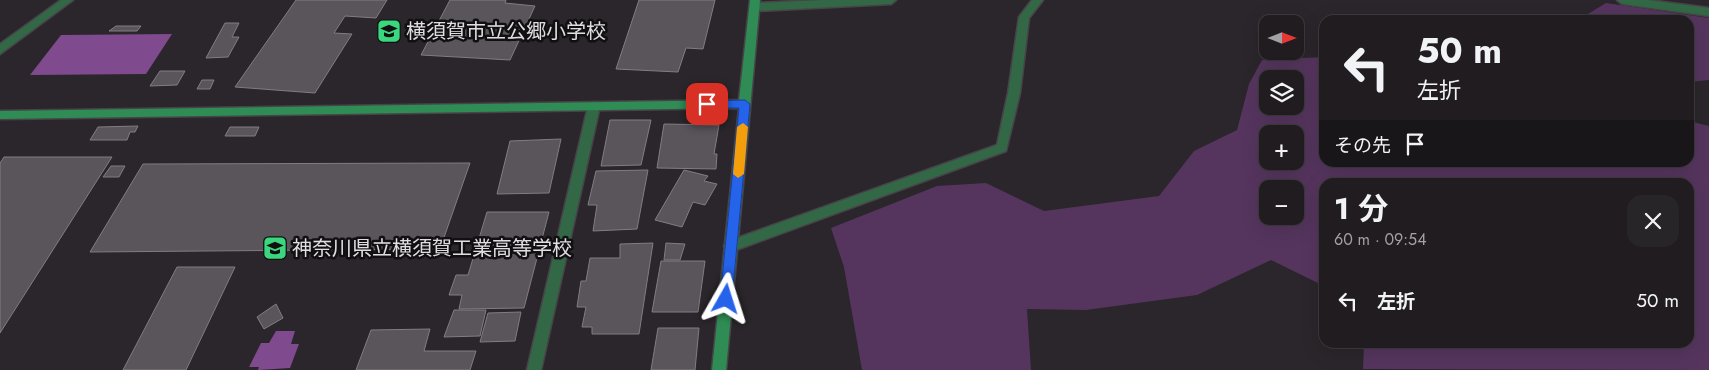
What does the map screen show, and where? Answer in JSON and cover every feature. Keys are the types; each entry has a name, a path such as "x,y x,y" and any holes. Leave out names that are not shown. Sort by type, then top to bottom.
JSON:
{"street":[{"path":"0,50 68,0"},
{"path":"719,370 755,4 891,0"},
{"path":"731,246 1002,148 1014,93 1024,17 1038,0"},
{"path":"1622,0 1709,12"},
{"path":"0,115 745,104"},
{"path":"534,370 594,106"}],"shaded area":[{"path":"1606,3 1688,15 1586,15"},
{"path":"1694,16 1709,18 1709,80 1694,82"},
{"path":"172,34 146,74 30,75 61,35"},
{"path":"1319,57 1319,167 1694,167 1694,122 1709,126 1709,370 1363,369 1364,348 1694,348 1694,178 1319,178 1319,284 1271,260 1197,295 1086,310 1027,309 1031,370 862,370 844,267 831,228 937,186 986,183 1044,211 1159,196 1194,151 1237,130 1249,84 1262,60 1304,60 1304,58"},
{"path":"276,331 295,331 291,344 299,344 290,368 258,370 259,367 249,367 261,343 269,343"}],"building":[{"path":"296,0 387,0 376,18 345,16 334,33 352,34 315,93 235,87"},
{"path":"450,0 506,0 505,3 535,6 510,60 421,55"},
{"path":"639,0 715,0 703,49 686,48 678,72 616,69"},
{"path":"225,23 239,23 232,37 239,37 228,57 206,58"},
{"path":"116,26 141,26 137,31 109,31"},
{"path":"160,71 185,71 177,85 150,86"},
{"path":"202,80 214,80 210,89 197,89"},
{"path":"610,120 651,120 641,165 601,166"},
{"path":"664,124 719,125 714,154 717,154 716,169 657,168"},
{"path":"138,126 135,132 130,132 127,140 90,140 98,127"},
{"path":"230,127 259,127 255,136 225,136"},
{"path":"561,139 549,193 497,194 510,141"},
{"path":"4,157 112,157 0,333 0,163"},
{"path":"470,163 440,249 90,252 143,164"},
{"path":"111,166 125,166 119,177 103,177"},
{"path":"648,170 637,229 593,231 597,205 588,205 596,171"},
{"path":"684,170 708,176 704,181 717,184 705,205 693,202 682,227 655,220"},
{"path":"487,212 549,212 524,308 459,309 462,295 449,295 456,275 468,275"},
{"path":"653,243 639,334 592,334 592,327 582,327 586,307 577,307 581,281 586,281 590,258 620,258 620,244"},
{"path":"666,243 685,244 680,260 664,260"},
{"path":"661,261 705,261 698,312 652,312"},
{"path":"177,267 235,267 186,370 123,370"},
{"path":"276,304 283,318 264,329 257,317"},
{"path":"454,310 486,310 480,336 444,337"},
{"path":"521,312 515,341 480,342 488,313"},
{"path":"658,328 699,328 695,370 651,370"},
{"path":"430,329 424,351 476,351 470,370 356,370 371,330"}],"slow traffic":[{"path":"738,174 743,127"}],"place":[{"name":"横須賀市立公郷小学校","path":"389,31"},
{"name":"神奈川県立横須賀工業高等学校","path":"275,248"}],"route":[{"path":"707,104 745,104 726,299"}]}
